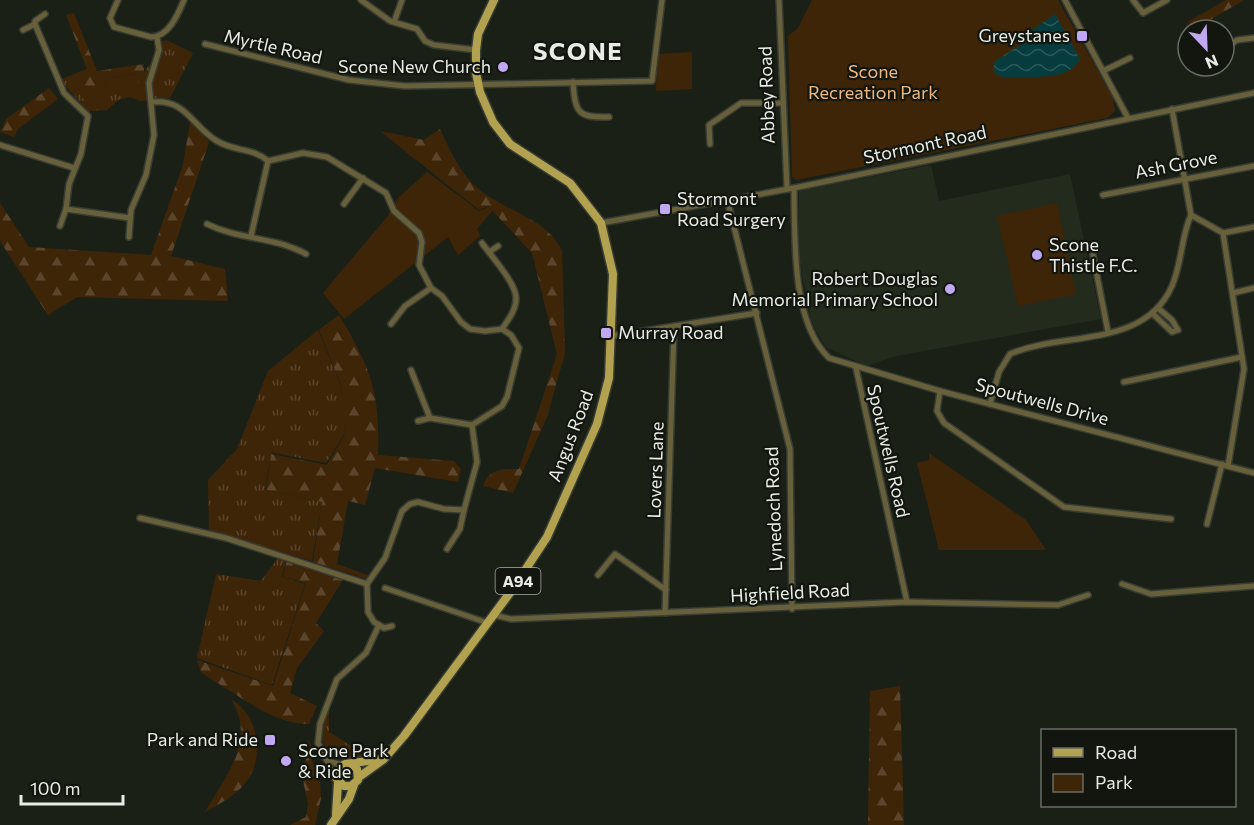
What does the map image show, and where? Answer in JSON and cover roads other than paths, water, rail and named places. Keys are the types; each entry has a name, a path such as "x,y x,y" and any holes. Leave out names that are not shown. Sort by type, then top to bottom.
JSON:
{"main road":[{"name":"A94","path":"479,85 476,50 481,26 494,0"},
{"name":"Angus Road","path":"357,781 384,759 404,736 494,615 536,554 572,485 603,403 609,378 613,274 611,256 601,223 570,183 518,150 503,136 490,116 479,85"},
{"path":"347,765 384,759"},
{"name":"A94","path":"333,823 339,805 336,772 347,765"},
{"path":"337,781 348,787 357,781 357,769 347,765"},
{"name":"A94","path":"333,823 349,799 357,781"}],"street":[{"path":"118,0 110,15 114,27 157,37"},
{"path":"157,37 176,18 184,0"},
{"path":"361,0 394,22 417,29 425,41 434,45 476,50"},
{"path":"394,22 402,0"},
{"name":"Myrtle Road","path":"205,45 349,80 405,86 652,81 662,0"},
{"name":"Abbey Road","path":"779,0 787,189"},
{"path":"1065,0 1128,118"},
{"path":"1134,0 1143,13 1167,0"},
{"path":"23,30 45,14"},
{"path":"34,24 64,93 88,116 81,154 74,168 66,209 60,226"},
{"path":"129,237 134,200 146,175 154,135 153,102 149,83 159,51 157,37"},
{"path":"1236,41 1254,38"},
{"path":"1103,71 1130,58"},
{"path":"573,82 574,100 579,112 588,117 609,117"},
{"name":"Stormont Road","path":"601,223 794,188 1254,93"},
{"path":"153,102 168,101 179,107 217,141 257,152 268,161"},
{"path":"710,144 709,125 741,103 783,103"},
{"path":"990,404 999,372 1010,354 1129,329 1158,308 1174,279 1191,215 1172,109"},
{"path":"0,145 74,168"},
{"path":"268,161 303,153 327,157 386,193 394,211 419,232 422,242 419,265 431,288 442,296 461,322 470,329 485,331 502,329 512,335 519,348 507,397 502,406 472,425 430,418 418,421"},
{"path":"251,236 268,161"},
{"name":"Ash Grove","path":"1103,195 1254,166"},
{"path":"344,204 363,178"},
{"name":"Spoutwells Road","path":"794,188 795,259 811,334 819,349 829,358 856,368 907,602"},
{"name":"Lynedoch Road","path":"726,199 790,449 792,609"},
{"path":"66,209 130,218"},
{"path":"1191,215 1223,233 1254,227"},
{"path":"207,224 224,232 285,243 306,254"},
{"path":"1206,524 1225,465 1243,376 1223,233"},
{"path":"482,243 514,289 516,299 513,310 502,329"},
{"path":"489,252 498,246"},
{"path":"1093,255 1108,332"},
{"path":"391,324 405,306 431,288"},
{"path":"1233,293 1254,288"},
{"path":"1152,313 1172,332 1178,330 1172,320 1158,308"},
{"path":"612,336 674,328 757,313"},
{"name":"Lovers Lane","path":"665,614 674,328"},
{"path":"1124,382 1242,357"},
{"name":"Spoutwells Drive","path":"856,368 1254,472"},
{"path":"411,370 430,418"},
{"path":"1147,377 1149,386"},
{"path":"940,391 937,411 944,423 1064,507 1171,519"},
{"path":"447,549 460,529 477,462 472,425"},
{"path":"392,626 384,628 374,622 368,612 367,584 386,558 398,517 410,504 418,502 444,509 464,510"},
{"path":"140,518 226,538 367,584"},
{"path":"598,575 615,554 666,590"},
{"path":"1122,584 1151,594 1254,586"},
{"path":"385,588 488,622"},
{"name":"Highfield Road","path":"494,615 510,619 792,609 907,602 1058,605 1088,595"},
{"path":"337,781 323,756 318,743 318,732 334,684 366,653 379,625"},
{"path":"323,756 331,762 347,765"}],"water":[{"path":"1055,14 1080,59 1074,67 1057,75 1005,78 997,75 993,70 995,61 1023,43 1028,33"}],"place":[{"name":"Greystanes","path":"1082,36"},
{"name":"Scone New Church","path":"503,67"},
{"name":"Stormont Road Surgery","path":"665,209"},
{"name":"Scone Thistle F.C.","path":"1037,255"},
{"name":"Robert Douglas Memorial Primary School","path":"950,289"},
{"name":"Murray Road","path":"606,333"},
{"name":"Park and Ride","path":"270,740"},
{"name":"Scone Park & Ride","path":"286,761"}],"district":[{"name":"SCONE","path":"578,52"}],"park label":[{"name":"Scone Recreation Park","path":"873,82"}]}
